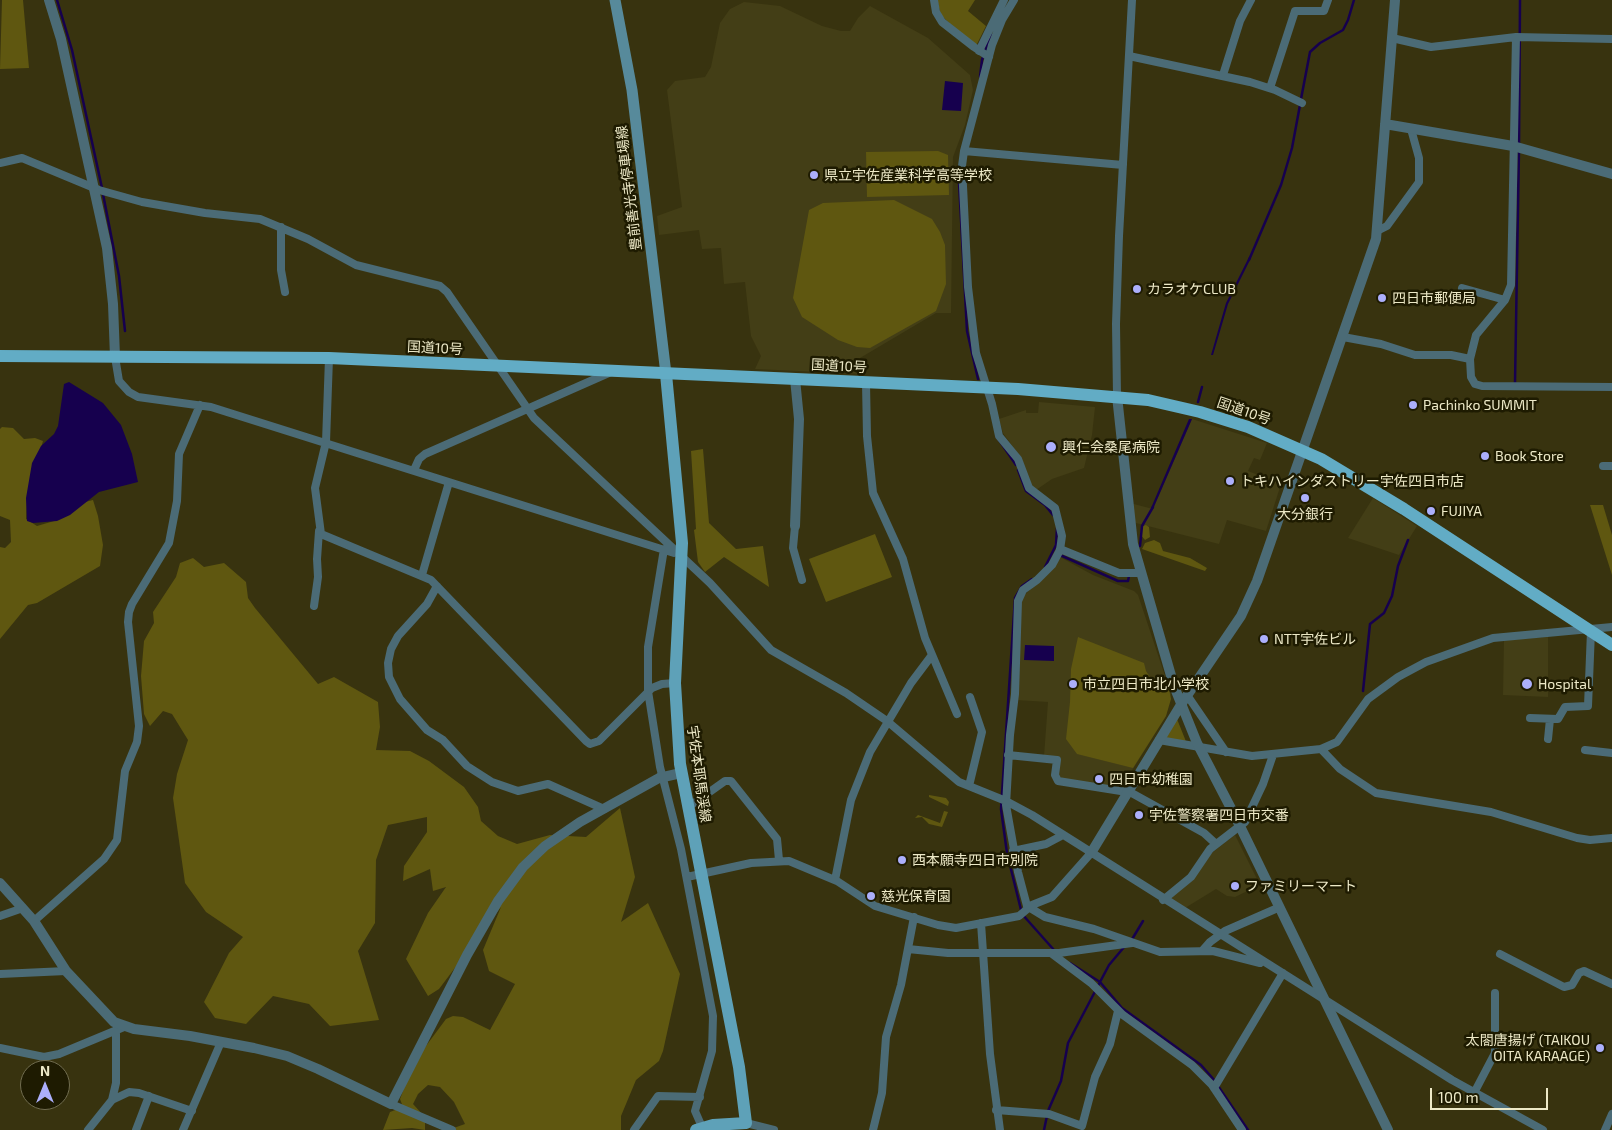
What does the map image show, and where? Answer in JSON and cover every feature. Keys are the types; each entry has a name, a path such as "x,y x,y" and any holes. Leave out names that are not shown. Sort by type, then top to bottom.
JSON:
{"highway":[{"name":"国道10号","path":"0,356 329,358 987,388 1117,396 1148,400 1211,415 1259,431 1303,450 1364,483 1612,645"}],"main road":[{"name":"豊前善光寺停車場線","path":"615,0 632,90 666,374"},
{"name":"宇佐本耶馬渓線","path":"666,374 682,558 675,683 681,773 738,1067 747,1127"},
{"path":"699,1129 747,1127"}],"street":[{"path":"49,0 99,190 110,270 115,357 119,381 132,395 200,405 326,442 664,549 682,558"},
{"path":"934,0 938,17 979,51 989,56"},
{"path":"979,51 1004,0"},
{"path":"1014,0 1000,25 989,56 964,152 966,237 976,353 1003,442 1019,462 1029,488 1052,504 1058,513 1062,536 1060,549 1046,572 1023,590 1018,597 1014,700 1003,799 1025,901 1029,908 1045,917 1094,930 1132,943 1166,952 1203,950 1228,953 1272,967"},
{"path":"1132,0 1116,324 1117,396 1128,516 1140,573 1162,651 1184,700 1200,747 1388,1130"},
{"path":"1223,75 1239,24 1251,0"},
{"path":"1270,88 1294,11 1324,12 1328,0"},
{"path":"687,877 751,863 779,860 799,864 835,880 875,906 947,927 964,927 981,922 1017,917 1029,908 1053,896 1091,853 1159,740 1250,598 1303,450 1369,262 1377,231 1395,0"},
{"path":"1392,38 1436,47 1516,37 1612,39"},
{"path":"1516,37 1512,279 1505,300 1476,335 1470,359 1471,379 1475,384 1482,386 1612,387"},
{"path":"1129,56 1223,75 1270,88 1302,103"},
{"path":"1385,124 1513,146 1612,174"},
{"path":"1377,231 1387,226 1419,182 1419,158 1411,128"},
{"path":"964,152 1123,165"},
{"path":"0,164 22,158 99,190 162,206 205,213 250,216 281,227 356,265 440,286 447,292 528,410 710,583 771,650 846,693 887,721 950,776 969,786 1003,799 1474,1093 1543,1130"},
{"path":"281,227 281,270 285,292"},
{"path":"1462,288 1505,300"},
{"path":"1343,337 1380,344 1415,355 1451,355 1470,359"},
{"path":"314,606 318,577 319,531 314,488 326,442 329,358"},
{"path":"414,470 419,459 425,454 613,371"},
{"path":"795,379 799,419 793,548 802,580"},
{"path":"866,383 867,436 874,493 903,559 932,655 956,714"},
{"path":"34,921 104,859 117,840 126,771 137,742 139,726 128,622 129,612 169,543 176,501 179,454 200,405"},
{"path":"1603,466 1612,466"},
{"path":"422,575 449,482"},
{"path":"319,531 323,536 422,575 437,586 586,742 594,744 599,741 648,692 662,684 675,683"},
{"path":"664,549 648,646 648,692 663,776 687,877 714,1027 711,1057 695,1111 699,1129"},
{"path":"1060,549 1119,573 1140,573"},
{"path":"437,586 427,604 398,636 391,649 388,663 389,676 400,699 427,730 443,740 467,766 492,782 518,791 548,784 604,809"},
{"path":"1159,740 1252,756 1321,749 1337,742 1368,699 1398,677 1426,662 1493,638 1612,627"},
{"path":"1530,718 1560,718 1568,706 1588,706 1589,630"},
{"path":"835,880 854,790 870,752 915,676 932,655"},
{"path":"969,786 982,732 970,698"},
{"path":"1184,700 1226,752"},
{"path":"1548,739 1550,719"},
{"path":"1321,749 1340,769 1376,793 1491,812 1583,839 1612,838"},
{"path":"1585,750 1612,753"},
{"path":"1008,755 1057,760 1055,779 1058,781 1128,792 1207,835 1216,844"},
{"path":"1163,900 1191,877 1207,852 1240,826 1263,784 1273,755"},
{"path":"391,1104 467,955 511,882 545,846 580,822 663,776 681,773"},
{"path":"687,808 729,780 775,836 778,842 779,860"},
{"path":"1013,851 1046,844 1063,835"},
{"path":"0,883 34,921 66,971 120,1029 116,1083 112,1100 88,1130"},
{"path":"1203,950 1219,934 1280,907"},
{"path":"0,916 24,908"},
{"path":"873,1130 882,1093 886,1037 901,985 914,917"},
{"path":"981,922 996,1110 1000,1130"},
{"path":"908,949 938,952 1051,953 1132,943"},
{"path":"1051,953 1084,977 1118,1011 1188,1062 1214,1088 1242,1130"},
{"path":"1500,954 1564,987 1572,985 1579,974 1584,971 1612,984"},
{"path":"0,974 66,971"},
{"path":"1214,1088 1283,974"},
{"path":"1474,1093 1495,1053 1495,993"},
{"path":"996,1110 1049,1114 1082,1126 1095,1077 1110,1044 1118,1011"},
{"path":"0,1048 44,1057 120,1029 222,1042 254,1048 297,1060 435,1126 452,1130"},
{"path":"183,1130 222,1042"},
{"path":"112,1100 130,1092 192,1111"},
{"path":"136,1130 148,1096"},
{"path":"634,1130 658,1096 700,1097"},
{"path":"1605,1130 1612,1114"},
{"path":"747,1127 774,1130"}],"shaded area":[{"path":"2,0 23,0 29,68 0,69"},
{"path":"937,0 975,0 968,11 986,26 977,44 973,46 941,15"},
{"name":"県立宇佐産業科学高等学校","path":"744,2 780,6 822,26 841,31 850,31 858,18 870,6 928,38 970,75 973,90 965,125 953,157 951,313 936,313 860,358 863,374 755,369 761,356 751,336 745,282 724,284 721,248 702,249 699,230 659,235 657,216 682,207 667,90 675,81 705,77 711,67 720,23 730,9"},
{"path":"945,81 963,83 961,111 942,110"},
{"path":"938,151 948,155 949,195 867,197 866,152"},
{"path":"894,200 932,219 945,245 946,284 936,311 870,348 857,347 838,340 802,317 793,298 809,210 823,203"},
{"path":"1249,257 1251,258 1228,304 1213,355 1211,355 1226,303"},
{"path":"69,382 103,403 121,425 132,454 138,482 99,492 70,515 57,521 33,523 27,521 26,498 32,463 41,446 54,434 58,426 64,384"},
{"name":"興仁会桑尾病院","path":"1039,402 1095,407 1092,435 1084,468 1052,479 1036,490 1029,484 1022,459 1003,433 999,419 1026,410 1026,413 1038,413"},
{"path":"1189,419 1192,419 1153,509 1151,508"},
{"path":"1192,419 1267,443 1260,460 1254,458 1248,471 1281,484 1266,531 1227,520 1219,544 1132,522 1130,503 1153,509"},
{"path":"2,427 13,428 24,439 35,438 43,441 27,497 26,519 37,526 54,521 81,503 93,500 103,545 100,566 37,603 28,605 0,639 0,547 5,548 11,542 10,520 0,516 0,429"},
{"path":"703,449 709,523 736,549 763,546 769,587 724,557 705,572 698,562 694,530 696,529 691,451"},
{"path":"1373,498 1417,526 1399,555 1348,538"},
{"path":"1590,505 1603,505 1612,535 1612,575"},
{"path":"1146,525 1149,527 1150,537 1145,540 1140,534 1142,526"},
{"path":"875,534 892,577 826,602 809,559"},
{"path":"1154,540 1160,543 1163,551 1190,558 1207,568 1205,571 1142,549 1145,543"},
{"path":"1060,557 1093,575 1134,591 1138,595 1171,694 1166,716 1121,788 1058,779 1060,757 1044,756 1048,702 1016,700 1021,599"},
{"path":"193,558 204,567 224,563 246,582 248,598 255,608 318,684 334,677 378,702 380,727 376,750 410,751 429,761 464,787 478,807 481,821 498,836 517,844 550,835 586,837 620,808 635,877 621,922 648,903 680,974 663,1051 659,1061 636,1080 621,1116 621,1130 448,1130 465,1124 454,1102 440,1087 428,1085 418,1094 413,1104 425,1117 425,1130 412,1128 383,1130 390,1112 403,1107 400,1099 414,1062 446,1019 453,1016 463,1017 490,1030 515,984 489,971 483,950 501,907 439,989 428,996 406,959 428,913 446,887 433,891 430,869 403,881 404,866 427,832 427,817 388,825 376,860 375,923 358,951 379,1020 330,1026 309,1004 273,996 246,1024 215,1018 204,1002 229,953 243,937 206,912 185,883 173,798 177,774 188,740 172,714 163,711 150,726 144,714 141,676 144,641 154,623 153,612 176,577 180,563"},
{"path":"1078,637 1144,663 1150,677 1149,686 1169,689 1171,699 1166,716 1133,768 1077,754 1066,739 1071,669"},
{"path":"1548,637 1548,697 1503,695 1504,640"},
{"path":"1025,645 1054,646 1054,661 1024,660"},
{"path":"1177,719 1187,744 1162,739"},
{"path":"929,795 946,798 949,802 948,806 929,797"},
{"path":"944,811 948,812 942,827 929,824 922,817 915,818 918,815 940,823"},
{"path":"1235,835 1260,885 1235,897 1227,896 1216,889 1185,908 1167,897 1213,852"}],"waterway":[{"path":"57,0 72,50 102,188"},
{"path":"1301,99 1310,52 1320,43 1343,30 1354,0"},
{"path":"1519,144 1520,0"},
{"path":"980,77 982,60 991,34"},
{"path":"1249,260 1281,185 1292,148 1300,105"},
{"path":"1515,383 1519,149"},
{"path":"959,182 967,331 978,379"},
{"path":"103,194 119,276 125,331"},
{"path":"1198,402 1202,387"},
{"path":"997,437 1016,465"},
{"path":"1018,470 1026,491 1045,505 1053,515"},
{"path":"1140,546 1142,526 1153,507"},
{"path":"1045,567 1056,545 1057,528"},
{"path":"1363,691 1370,624 1384,613 1392,596 1398,566 1408,540"},
{"path":"1060,555 1118,581 1128,581 1129,576"},
{"path":"1032,579 1022,586 1015,598 1001,809 1007,853 1022,914 1054,950"},
{"path":"1131,941 1143,921"},
{"path":"1125,946 1109,965 1100,982 1122,1008 1201,1065 1215,1081"},
{"path":"1044,1130 1048,1111 1061,1081 1068,1043 1100,982 1070,963"},
{"path":"1218,1086 1248,1130"}],"place":[{"name":"県立宇佐産業科学高等学校","path":"814,175"},
{"name":"カラオケCLUB","path":"1137,289"},
{"name":"四日市郵便局","path":"1382,298"},
{"name":"Pachinko SUMMIT","path":"1413,405"},
{"name":"興仁会桑尾病院","path":"1051,447"},
{"name":"Book Store","path":"1485,456"},
{"name":"トキハインダストリー宇佐四日市店","path":"1230,481"},
{"name":"大分銀行","path":"1305,498"},
{"name":"FUJIYA","path":"1431,511"},
{"name":"NTT宇佐ビル","path":"1264,639"},
{"name":"市立四日市北小学校","path":"1073,684"},
{"name":"Hospital","path":"1527,684"},
{"name":"四日市幼稚園","path":"1099,779"},
{"name":"宇佐警察署四日市交番","path":"1139,815"},
{"name":"西本願寺四日市別院","path":"902,860"},
{"name":"ファミリーマート","path":"1235,886"},
{"name":"慈光保育園","path":"871,896"},
{"name":"太閤唐揚げ (TAIKOU OITA KARAAGE)","path":"1600,1048"}]}
